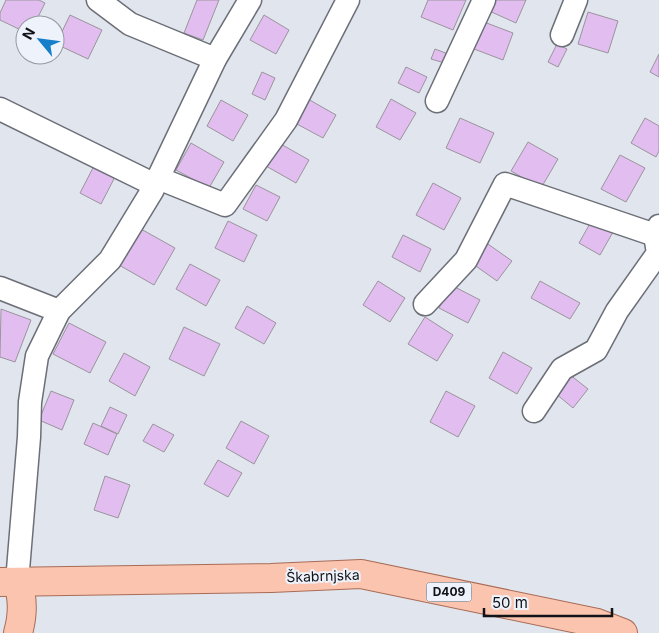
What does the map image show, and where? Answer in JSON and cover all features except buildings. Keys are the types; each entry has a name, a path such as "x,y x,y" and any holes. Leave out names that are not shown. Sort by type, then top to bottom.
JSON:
{"main road":[{"name":"Škabrnjska","path":"6,588 361,574 597,624 623,633"},
{"path":"6,588 22,595 21,622 18,633"}],"street":[{"path":"98,0 130,24 215,59"},
{"path":"6,588 29,437 30,402 37,356 59,310 110,260 157,182 215,59 250,0"},
{"path":"0,109 157,182 225,206 286,120 348,0"},
{"path":"437,101 484,0"},
{"path":"562,35 576,0"},
{"path":"425,304 466,260 505,184 658,242 596,350 562,369 534,411"},
{"path":"0,288 59,310"}]}
